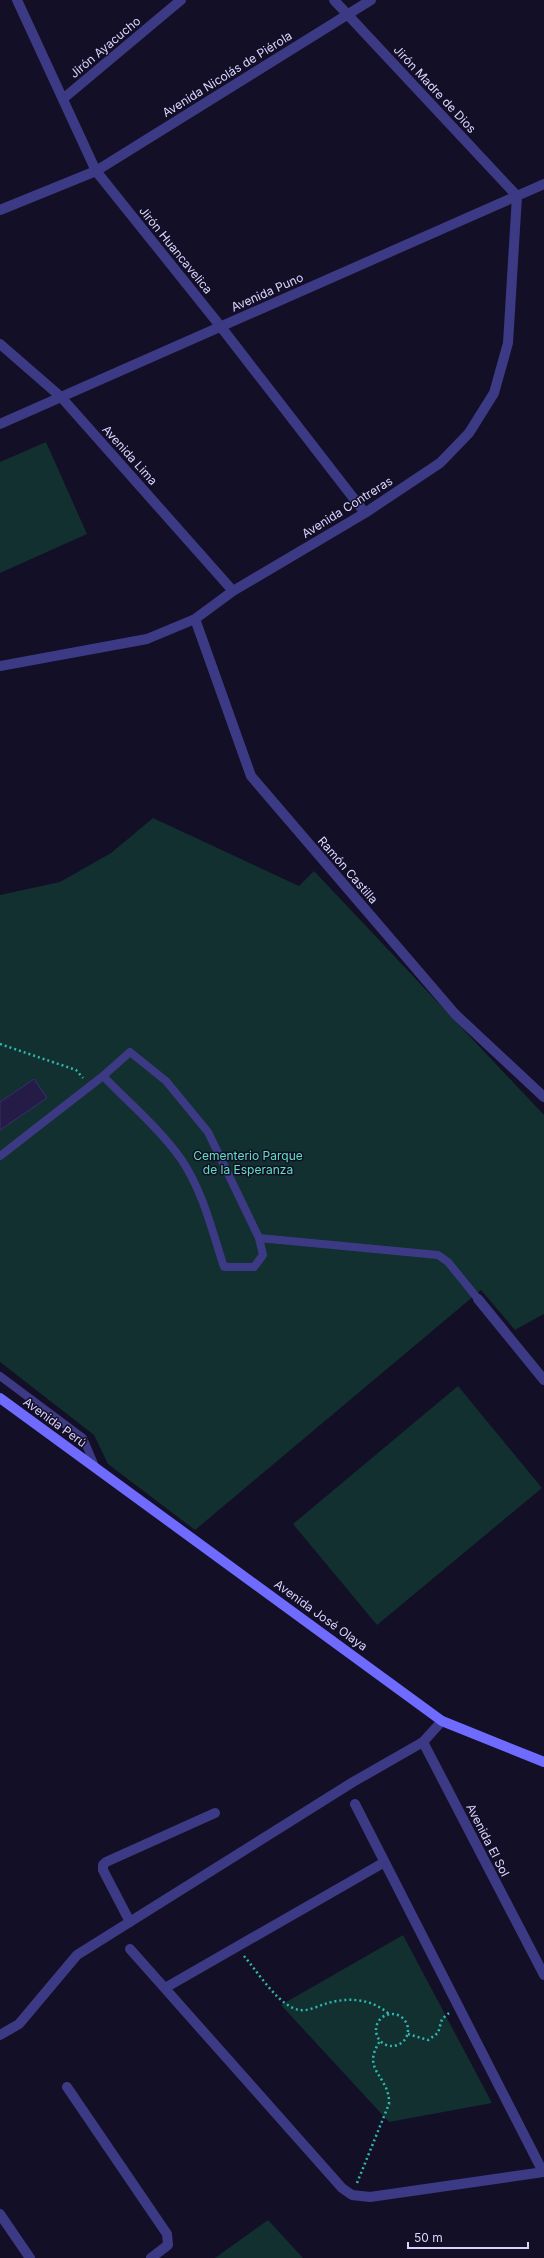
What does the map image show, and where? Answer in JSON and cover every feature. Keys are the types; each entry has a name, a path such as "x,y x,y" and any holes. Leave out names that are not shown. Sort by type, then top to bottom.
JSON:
{"main road":[{"name":"Avenida Perú","path":"0,1398 95,1466"},
{"name":"Avenida José Olaya","path":"95,1466 442,1721 544,1762"}],"street":[{"name":"Jirón Huancavelica","path":"17,0 64,98 96,171 221,327 365,514"},
{"name":"Jirón Ayacucho","path":"64,98 181,0"},
{"name":"Jirón Madre de Dios","path":"334,0 517,196"},
{"name":"Avenida Nicolás de Piérola","path":"0,210 96,171 371,0"},
{"name":"Avenida Puno","path":"0,424 544,184"},
{"name":"Avenida Contreras","path":"0,666 148,639 195,619 233,591 365,514 440,463 469,433 494,393 508,343 517,196"},
{"name":"Avenida Lima","path":"0,344 61,397 233,591"},
{"name":"Ramón Castilla","path":"195,619 250,776 455,1014 544,1098"},
{"path":"478,1299 544,1380"},
{"path":"0,2035 19,2024 77,1955 353,1782 423,1742 442,1721"},
{"name":"Avenida El Sol","path":"423,1742 544,1975"},
{"path":"130,1949 342,2188 352,2195 370,2197 544,2172 460,2007 383,1863 355,1804"},
{"path":"130,1922 103,1870 103,1865 106,1862 215,1813"},
{"path":"165,1988 383,1863"},
{"path":"67,2087 167,2234 168,2244 151,2258"},
{"path":"0,2214 30,2258"}],"lane":[{"path":"0,1156 103,1076 130,1052 166,1081 208,1132 259,1238 263,1255 254,1267 224,1267 202,1199 181,1160 155,1129 103,1076"},
{"path":"259,1238 438,1255 448,1262 478,1299"},
{"path":"0,1376 83,1438 95,1466"}],"path":[{"path":"0,1044 76,1070 90,1086"},
{"path":"236,1947 282,2001 294,2009 307,2010 329,2002 351,2000 368,2001 379,2005 389,2014"},
{"path":"408,2034 428,2040 438,2033 442,2019 450,2013"},
{"path":"389,2014 396,2014 406,2021 408,2034 402,2044 390,2046 380,2041 376,2028 378,2022 389,2014"},
{"path":"352,2195 389,2104 389,2094 372,2063 374,2050 380,2041"}],"green space":[{"path":"46,442 87,534 0,573 0,462"},
{"name":"Cementerio Parque de la Esperanza","path":"153,818 299,886 314,871 544,1115 544,1314 515,1330 481,1290 195,1530 108,1464 94,1435 0,1362 0,895 60,882 111,853"},
{"path":"458,1386 542,1488 377,1625 293,1524"},
{"path":"403,1935 492,2103 389,2122 281,2005"},
{"path":"268,2220 303,2258 215,2258"}],"building":[{"path":"34,1079 47,1098 0,1130 0,1102"}]}
